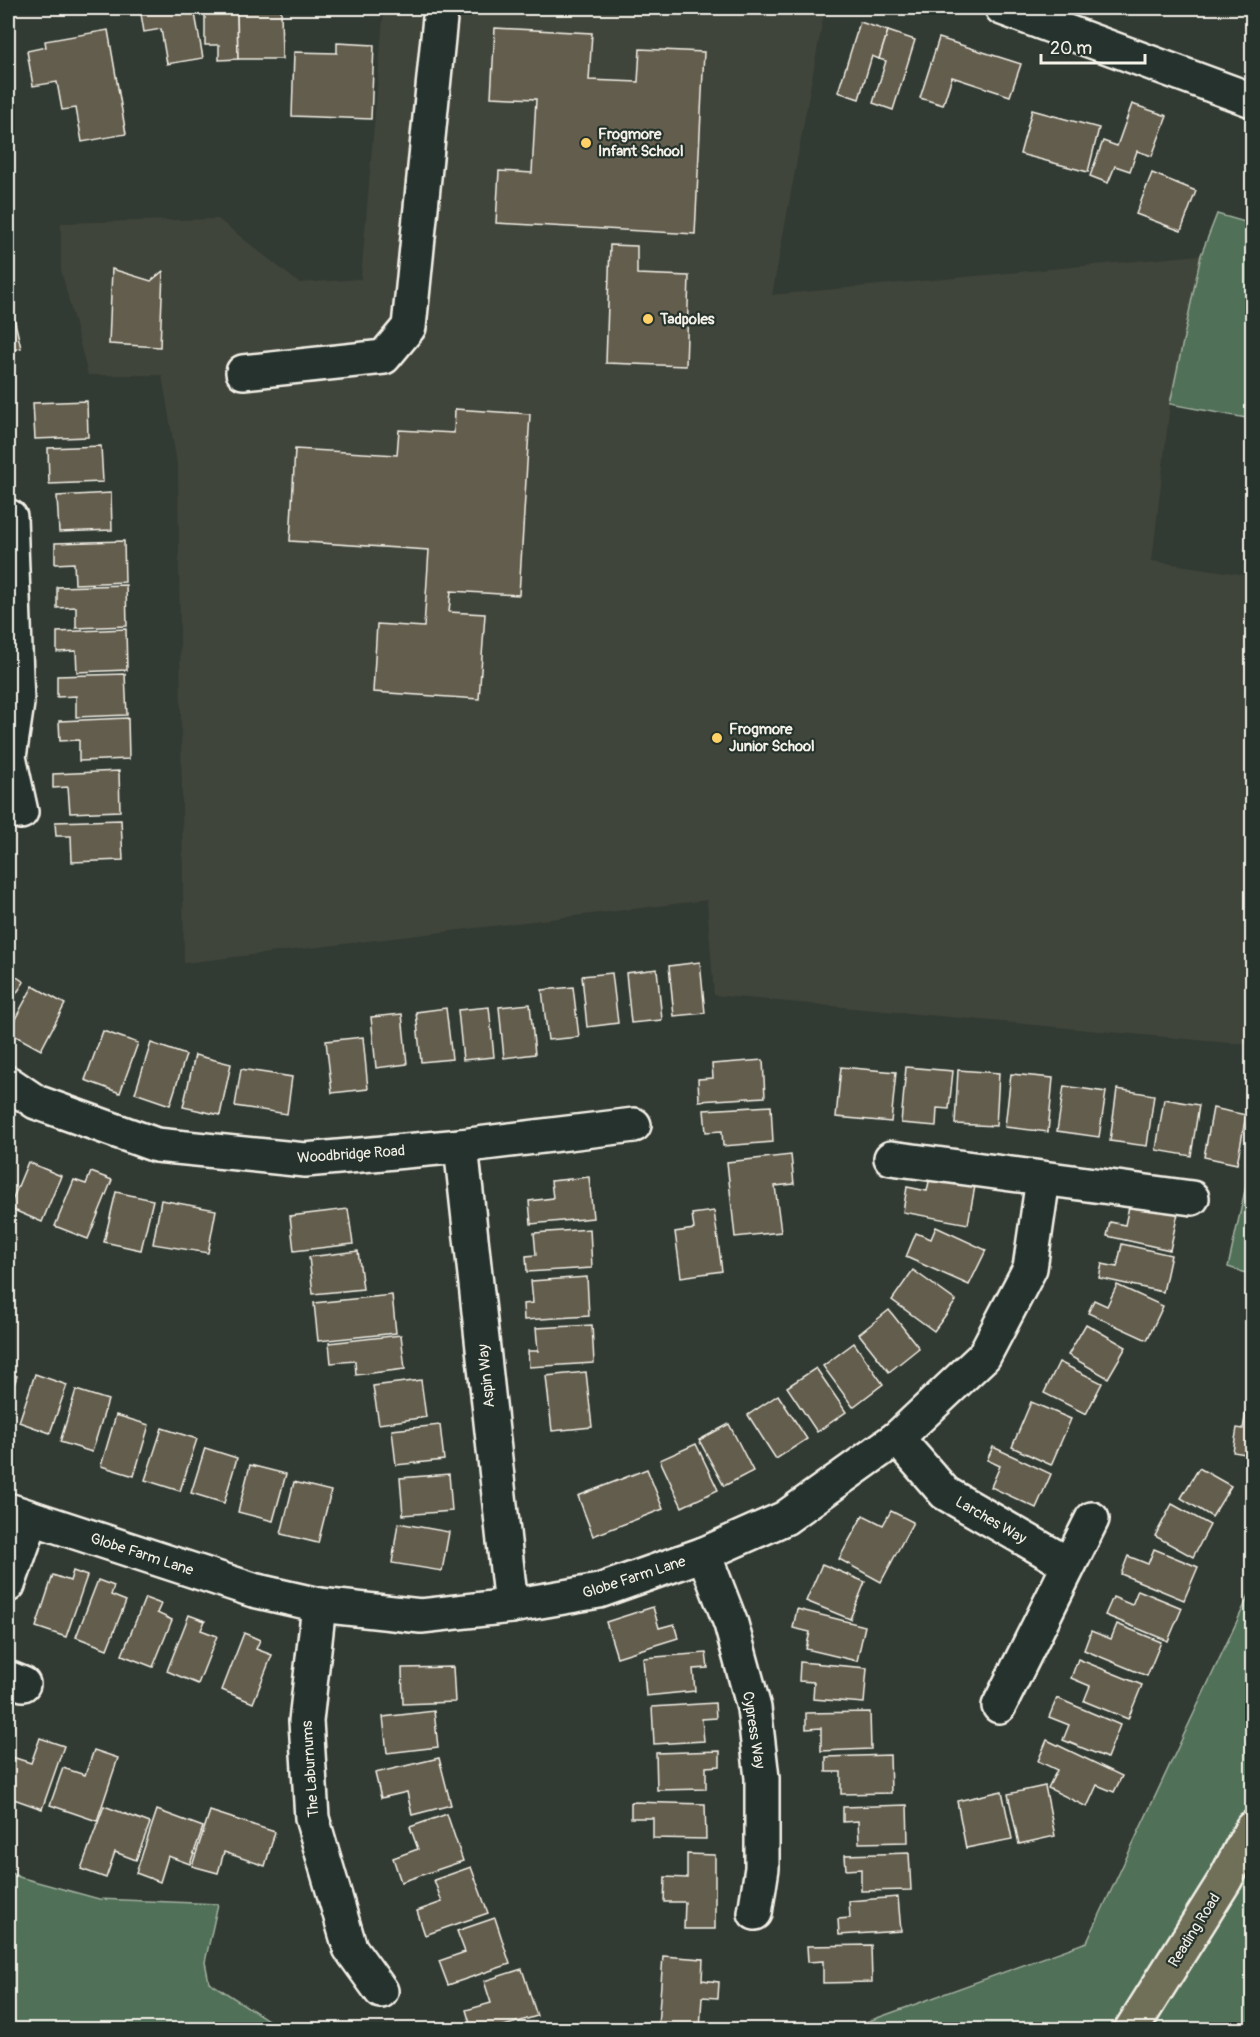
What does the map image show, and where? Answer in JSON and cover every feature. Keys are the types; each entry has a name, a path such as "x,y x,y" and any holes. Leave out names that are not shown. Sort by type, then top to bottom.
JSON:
{"main road":[{"name":"Reading Road","path":"1131,2030 1225,1880 1252,1828"}],"street":[{"path":"243,372 384,357 409,327 441,8"},
{"path":"1002,8 1252,100"},
{"path":"10,517 9,569 17,703 9,757 21,812"},
{"name":"Woodbridge Road","path":"8,1083 36,1102 156,1145 305,1160 461,1146 634,1125"},
{"name":"Aspin Way","path":"461,1146 511,1606"},
{"path":"891,1158 1192,1198"},
{"name":"Globe Farm Lane","path":"20,1514 253,1590 320,1605 421,1616 511,1606 599,1591 704,1554 785,1518 897,1438 984,1356 1030,1268 1043,1179"},
{"name":"Larches Way","path":"897,1438 945,1493 1068,1564"},
{"path":"8,1585 20,1514"},
{"path":"999,1706 1092,1519"},
{"name":"Cypress Way","path":"704,1554 731,1624 754,1708 762,1778 762,1868 755,1912"},
{"name":"The Laburnums","path":"320,1605 306,1720 312,1818 350,1948 381,1991"}],"shaded area":[{"name":"Frogmore Junior School","path":"384,8 825,8 772,295 1201,255 1170,404 1152,561 1252,576 1252,1045 714,995 707,900 184,963 178,469 162,375 88,375 61,270 61,223 218,219 299,283 361,279"}],"green space":[{"path":"1217,214 1252,224 1252,419 1170,404 1201,255"},
{"path":"1252,1159 1252,1275 1228,1267"},
{"path":"1252,1589 1252,2029 844,2030 1087,1942"},
{"path":"8,1871 19,1877 99,1899 218,1904 205,1962 209,1982 282,2029 8,2029"}],"building":[{"path":"140,8 194,8 203,58 167,64 161,29 144,32"},
{"path":"205,8 237,8 238,59 219,60 219,45 205,45"},
{"path":"237,8 281,8 282,59 238,59"},
{"path":"860,22 888,31 879,59 872,56 859,99 838,92"},
{"path":"495,28 592,33 589,80 638,82 640,49 704,52 695,234 496,223 499,171 532,173 536,99 491,97"},
{"path":"108,30 126,134 82,142 76,108 62,110 57,82 33,86 27,51 46,47 45,41"},
{"path":"888,31 915,40 893,110 873,103 886,61 879,59"},
{"path":"939,38 1021,64 1010,96 952,77 943,105 920,98"},
{"path":"337,43 374,45 371,119 292,116 294,52 337,53"},
{"path":"1132,104 1167,116 1152,156 1137,151 1130,171 1115,166 1108,183 1090,176 1103,141 1117,146"},
{"path":"1032,110 1099,128 1088,172 1020,154"},
{"path":"1152,173 1196,191 1181,231 1136,214"},
{"name":"Tadpoles","path":"610,245 637,246 637,274 689,276 686,366 606,363"},
{"path":"112,269 151,281 163,271 160,347 109,344"},
{"path":"11,305 21,348 8,351 8,306"},
{"path":"87,401 88,437 35,439 33,403"},
{"path":"455,409 530,414 519,595 451,591 449,612 485,614 479,699 373,692 377,624 424,627 429,550 290,541 295,449 397,455 399,430 454,433"},
{"path":"101,446 103,482 49,484 48,448"},
{"path":"111,493 112,530 59,532 57,496"},
{"path":"124,541 125,582 75,584 74,563 55,564 55,543"},
{"path":"126,585 127,626 76,628 76,607 57,608 57,587"},
{"path":"126,629 127,670 77,672 76,651 57,652 57,632"},
{"path":"125,674 127,715 76,717 76,696 57,697 57,676"},
{"path":"128,718 129,759 79,761 79,740 60,741 59,721"},
{"path":"119,771 120,811 70,813 68,787 53,788 53,774"},
{"path":"121,820 123,860 72,862 71,836 56,836 55,822"},
{"path":"700,962 705,1013 674,1016 669,966"},
{"path":"657,969 662,1020 631,1023 626,973"},
{"path":"8,971 24,982 8,1006"},
{"path":"612,973 618,1023 587,1027 582,976"},
{"path":"33,986 65,1004 41,1050 8,1032"},
{"path":"573,987 579,1037 548,1040 542,990"},
{"path":"530,1004 535,1054 504,1058 499,1007"},
{"path":"489,1007 494,1057 463,1060 458,1010"},
{"path":"446,1008 452,1059 421,1062 416,1012"},
{"path":"402,1014 407,1064 376,1068 371,1017"},
{"path":"103,1031 138,1043 120,1093 85,1080"},
{"path":"363,1037 368,1089 332,1093 326,1041"},
{"path":"151,1043 186,1055 170,1105 135,1093"},
{"path":"195,1055 231,1064 220,1115 183,1107"},
{"path":"763,1060 765,1097 699,1101 698,1079 713,1078 712,1064"},
{"path":"841,1067 896,1072 891,1122 836,1117"},
{"path":"906,1067 953,1071 949,1109 937,1108 936,1126 901,1123"},
{"path":"241,1069 292,1077 287,1114 235,1106"},
{"path":"958,1070 999,1073 996,1126 955,1124"},
{"path":"1011,1074 1053,1078 1048,1132 1005,1127"},
{"path":"1064,1086 1106,1092 1099,1137 1057,1131"},
{"path":"1117,1089 1154,1095 1147,1146 1110,1141"},
{"path":"1164,1099 1199,1105 1191,1156 1156,1150"},
{"path":"771,1106 773,1142 723,1146 722,1131 706,1132 704,1110"},
{"path":"1213,1108 1246,1115 1237,1164 1204,1157"},
{"path":"791,1155 794,1184 775,1186 781,1232 735,1237 727,1162"},
{"path":"28,1162 61,1176 42,1222 9,1208"},
{"path":"91,1172 112,1180 88,1239 55,1226 74,1180 86,1184"},
{"path":"589,1177 593,1218 531,1224 529,1201 553,1198 551,1181"},
{"path":"930,1177 975,1186 968,1224 903,1212 907,1187 927,1191"},
{"path":"116,1192 153,1200 141,1250 104,1242"},
{"path":"161,1200 216,1210 208,1253 153,1244"},
{"path":"1130,1202 1178,1213 1170,1250 1107,1236 1110,1222 1125,1225"},
{"path":"348,1209 353,1244 294,1251 290,1216"},
{"path":"714,1211 722,1271 681,1277 675,1232 694,1229 692,1214"},
{"path":"936,1227 986,1250 969,1285 906,1257 916,1233 931,1239"},
{"path":"590,1229 592,1268 527,1272 526,1256 536,1255 534,1233"},
{"path":"1122,1244 1171,1255 1163,1292 1099,1278 1102,1264 1117,1267"},
{"path":"358,1251 363,1289 313,1294 309,1257"},
{"path":"913,1270 956,1301 934,1331 892,1300"},
{"path":"587,1277 589,1316 524,1320 523,1304 533,1303 531,1281"},
{"path":"1117,1285 1163,1306 1147,1340 1088,1313 1094,1300 1107,1306"},
{"path":"392,1295 396,1333 318,1341 314,1303"},
{"path":"889,1310 919,1348 889,1372 859,1334"},
{"path":"1086,1324 1126,1347 1108,1378 1068,1355"},
{"path":"592,1325 594,1363 529,1367 528,1351 538,1351 536,1328"},
{"path":"401,1335 405,1369 356,1375 355,1361 331,1363 329,1343"},
{"path":"854,1343 883,1384 853,1407 823,1366"},
{"path":"1059,1362 1102,1383 1086,1414 1044,1393"},
{"path":"816,1368 846,1412 817,1432 787,1387"},
{"path":"586,1372 592,1427 552,1431 546,1376"},
{"path":"8,1373 17,1376 8,1403"},
{"path":"35,1374 67,1385 50,1433 19,1422"},
{"path":"421,1380 426,1417 379,1424 373,1386"},
{"path":"76,1390 108,1400 92,1452 60,1442"},
{"path":"778,1395 807,1439 776,1459 748,1415"},
{"path":"1031,1402 1071,1419 1051,1465 1012,1447"},
{"path":"1247,1406 1252,1406 1252,1455 1233,1452 1237,1428 1243,1429"},
{"path":"116,1415 149,1425 134,1476 101,1466"},
{"path":"729,1424 753,1471 724,1486 699,1440"},
{"path":"440,1425 444,1460 396,1465 392,1430"},
{"path":"162,1428 197,1439 180,1491 145,1480"},
{"path":"696,1444 718,1490 682,1507 660,1460"},
{"path":"993,1447 1051,1474 1036,1508 991,1487 1000,1466 987,1460"},
{"path":"205,1448 237,1458 224,1503 191,1493"},
{"path":"250,1465 286,1474 273,1521 238,1512"},
{"path":"1199,1468 1231,1486 1212,1517 1181,1498"},
{"path":"647,1469 663,1509 593,1536 578,1496"},
{"path":"449,1474 452,1511 403,1515 400,1478"},
{"path":"294,1482 331,1491 318,1543 281,1534"},
{"path":"1172,1504 1210,1525 1193,1557 1155,1536"},
{"path":"891,1511 913,1522 881,1582 839,1559 863,1515 883,1525"},
{"path":"398,1523 449,1532 442,1571 392,1563"},
{"path":"1154,1549 1198,1567 1184,1600 1121,1574 1128,1556 1148,1564"},
{"path":"822,1564 865,1582 850,1619 806,1601"},
{"path":"73,1571 87,1576 66,1637 36,1627 53,1575 70,1581"},
{"path":"98,1580 114,1586 111,1595 126,1601 107,1649 76,1637"},
{"path":"1138,1590 1182,1608 1168,1641 1105,1615 1113,1597 1132,1605"},
{"path":"145,1598 161,1604 157,1613 172,1620 153,1667 122,1655"},
{"path":"653,1607 659,1628 674,1624 678,1638 617,1657 606,1622"},
{"path":"797,1609 865,1626 857,1661 806,1649 810,1632 793,1628"},
{"path":"189,1615 205,1621 201,1630 217,1636 198,1684 167,1671"},
{"path":"1117,1624 1161,1642 1147,1676 1084,1650 1091,1631 1111,1639"},
{"path":"244,1633 260,1640 256,1649 272,1655 253,1703 222,1690"},
{"path":"706,1653 708,1668 693,1669 695,1691 646,1696 643,1658"},
{"path":"1078,1659 1142,1685 1128,1719 1084,1701 1090,1686 1071,1678"},
{"path":"800,1662 867,1668 864,1703 813,1699 814,1682 799,1681"},
{"path":"453,1667 455,1702 403,1704 402,1668"},
{"path":"1057,1698 1120,1725 1107,1758 1063,1740 1069,1725 1049,1717"},
{"path":"715,1703 716,1718 702,1719 704,1741 654,1744 652,1707"},
{"path":"434,1711 438,1747 387,1753 383,1717"},
{"path":"870,1712 871,1749 821,1751 821,1728 806,1729 806,1713"},
{"path":"8,1722 14,1724 8,1745"},
{"path":"40,1738 64,1746 42,1809 8,1797 9,1756 31,1763"},
{"path":"1047,1740 1122,1776 1114,1792 1097,1785 1087,1807 1048,1788 1057,1770 1038,1761"},
{"path":"94,1750 118,1758 97,1821 50,1805 63,1768 85,1775"},
{"path":"720,1751 720,1766 706,1767 706,1789 657,1790 656,1753"},
{"path":"890,1755 891,1793 841,1794 841,1772 826,1772 826,1757"},
{"path":"439,1758 451,1805 412,1815 407,1792 381,1798 375,1773"},
{"path":"1045,1786 1055,1836 1019,1844 1008,1794"},
{"path":"1002,1791 1012,1839 966,1848 957,1801"},
{"path":"631,1802 705,1804 706,1839 653,1838 653,1818 631,1818"},
{"path":"907,1805 908,1842 859,1843 858,1821 843,1822 843,1807"},
{"path":"104,1806 150,1823 136,1860 115,1852 106,1878 81,1869"},
{"path":"157,1810 203,1827 190,1864 168,1856 160,1882 136,1873"},
{"path":"210,1811 275,1832 265,1866 224,1852 218,1873 192,1866"},
{"path":"447,1814 463,1861 401,1882 393,1858 418,1849 410,1827"},
{"path":"909,1853 911,1890 861,1891 861,1869 846,1870 845,1855"},
{"path":"687,1854 715,1855 715,1929 684,1929 685,1902 664,1902 665,1877 687,1878"},
{"path":"471,1867 488,1913 425,1935 417,1911 442,1902 434,1880"},
{"path":"898,1897 901,1931 839,1935 838,1919 850,1918 849,1901"},
{"path":"495,1918 510,1964 448,1985 439,1961 465,1952 457,1931"},
{"path":"871,1945 872,1982 823,1983 823,1961 808,1962 807,1946"},
{"path":"663,1956 703,1959 702,1980 719,1982 718,1998 702,1997 700,2029 658,2026"},
{"path":"522,1969 537,2016 491,2030 472,2030 466,2010 491,2003 484,1981"}],"place":[{"name":"Frogmore Infant School","path":"586,143"},
{"name":"Tadpoles","path":"648,319"},
{"name":"Frogmore Junior School","path":"717,738"}]}
